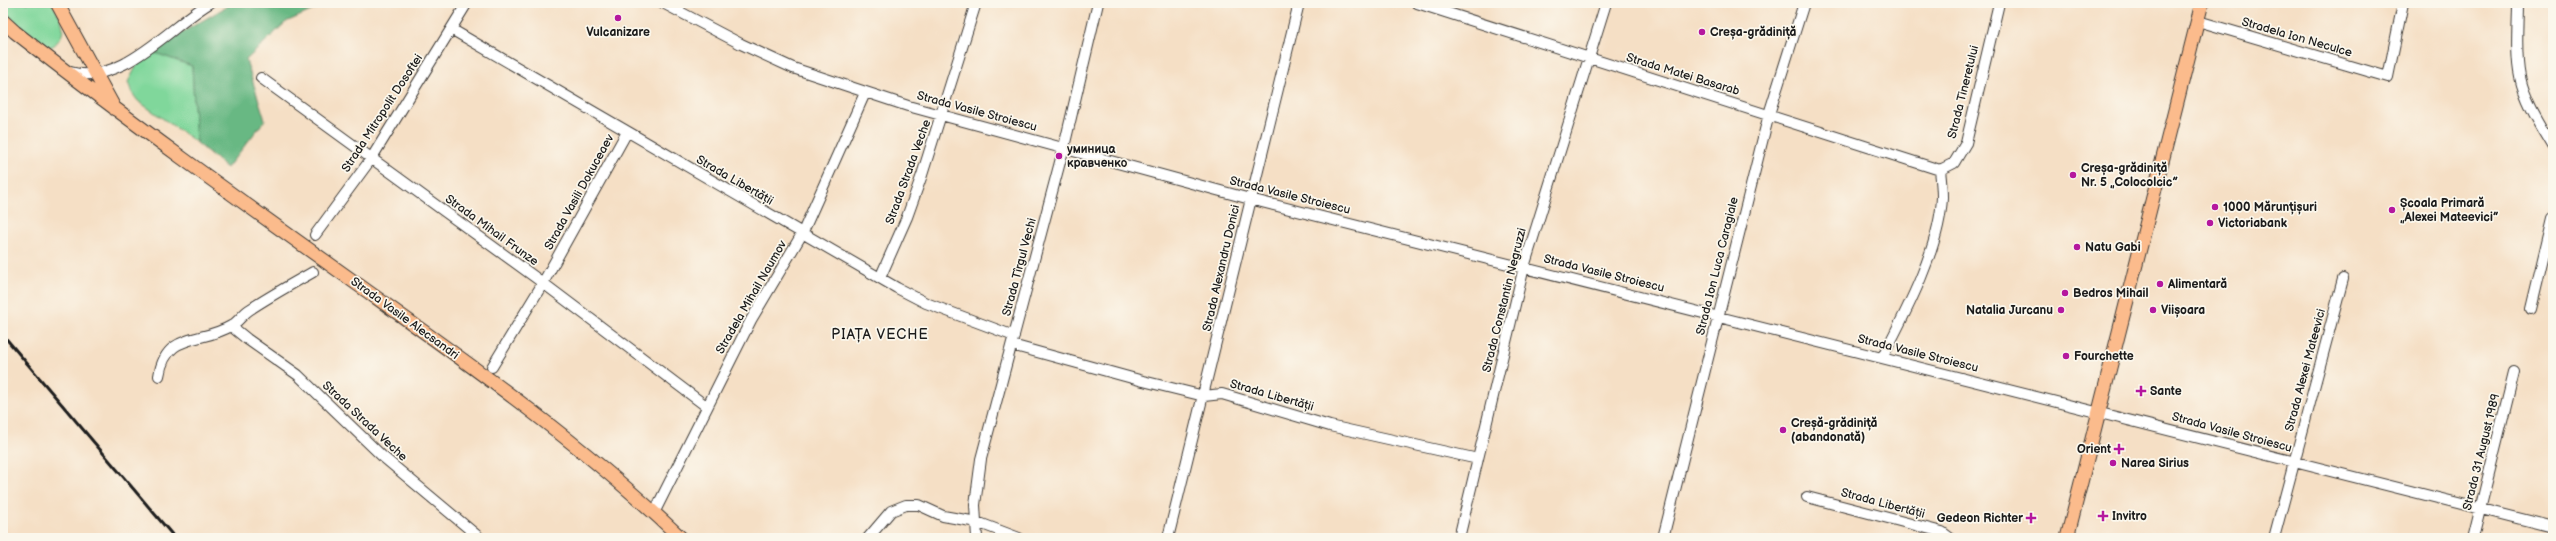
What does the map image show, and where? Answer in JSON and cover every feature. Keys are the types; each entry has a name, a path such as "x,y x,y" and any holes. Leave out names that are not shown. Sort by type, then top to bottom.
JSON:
{"main road":[{"path":"57,3 98,74 117,112"},
{"path":"2067,538 2202,3"},
{"name":"Strada Vasile Alecsandri","path":"3,20 63,70 117,112 487,377 655,511 681,538"}],"street":[{"path":"63,70 83,76 98,74 128,62 210,3"},
{"name":"Strada Mitropolit Dosoftei","path":"314,235 371,159 467,3"},
{"name":"Strada Vasile Stroiescu","path":"663,3 741,44 793,68 865,93 942,116 1064,147 1250,199 1718,315 1882,358 2099,411 2553,527"},
{"name":"Strada Strada Veche","path":"880,278 907,217 942,116 976,3"},
{"name":"Strada Tîrgul Vechi","path":"977,538 975,505 976,482 1064,147 1098,3"},
{"name":"Strada Alexandru Donici","path":"1168,538 1299,3"},
{"name":"Strada Matei Basarab","path":"1417,3 1589,59 1769,114 1940,170"},
{"name":"Strada Constantin Negruzzi","path":"1460,538 1524,267 1606,3"},
{"name":"Strada Ion Luca Caragiale","path":"1663,538 1769,114 1804,3"},
{"name":"Strada Tineretului","path":"1940,170 1954,164 1966,143 1998,3"},
{"name":"Stradela Ion Neculce","path":"2198,21 2388,77 2403,3"},
{"path":"2518,3 2517,51 2520,77 2527,98 2553,146"},
{"name":"Strada Libertății","path":"451,29 880,278 926,302 1013,341 1204,396 1222,394 1330,426 1478,459"},
{"name":"Strada Mihail Frunze","path":"261,78 543,283 706,406"},
{"name":"Stradela Mihail Naumov","path":"655,511 684,456 706,406 751,320 802,234 865,93"},
{"name":"Strada Vasili Dokuceaev","path":"492,367 543,283 627,132"},
{"path":"1882,358 1902,320 1922,272 1937,226 1942,198 1940,170"},
{"path":"2531,309 2553,217"},
{"path":"159,376 161,362 166,354 177,345 231,326 249,310 313,272"},
{"name":"Strada Alexei Mateevici","path":"2274,538 2293,461 2343,279"},
{"name":"Strada Strada Veche","path":"231,326 247,340 289,367 382,456 480,538"},
{"name":"Strada 31 August 1989","path":"2473,538 2514,372"},
{"name":"Strada Libertății","path":"1807,497 1942,532 1950,538"},
{"path":"868,538 884,518 898,507 920,505 943,516 977,522 1019,538"}],"green space":[{"path":"3,3 52,3 62,22 63,31 61,36 52,46 41,46 3,10"},
{"path":"233,3 329,3 286,22 246,60 265,120 227,168 196,142 192,66 150,51"},
{"path":"150,51 192,66 196,142 138,101 132,93 128,82 138,63"}],"railway":[{"path":"3,335 175,538"}],"place":[{"name":"Vulcanizare","path":"618,18"},
{"name":"Creșa-grădiniță","path":"1702,32"},
{"name":"уминица кравченко","path":"1059,156"},
{"name":"Creșa-grădiniță Nr. 5 „Colocolcic”","path":"2073,175"},
{"name":"1000 Mărunțișuri","path":"2215,207"},
{"name":"Școala Primară „Alexei Mateevici”","path":"2392,210"},
{"name":"Victoriabank","path":"2210,223"},
{"name":"Natu Gabi","path":"2077,247"},
{"name":"Alimentară","path":"2160,284"},
{"name":"Bedros Mihail","path":"2065,293"},
{"name":"Natalia Jurcanu","path":"2061,310"},
{"name":"Viișoara","path":"2153,310"},
{"name":"Fourchette","path":"2066,356"},
{"name":"Sante","path":"2141,391"},
{"name":"Creșă-grădiniță (abandonată)","path":"1783,430"},
{"name":"Orient","path":"2119,449"},
{"name":"Narea Sirius","path":"2113,463"},
{"name":"Invitro","path":"2103,516"},
{"name":"Gedeon Richter","path":"2031,518"}],"district":[{"name":"PIAȚA VECHE","path":"880,334"}]}
